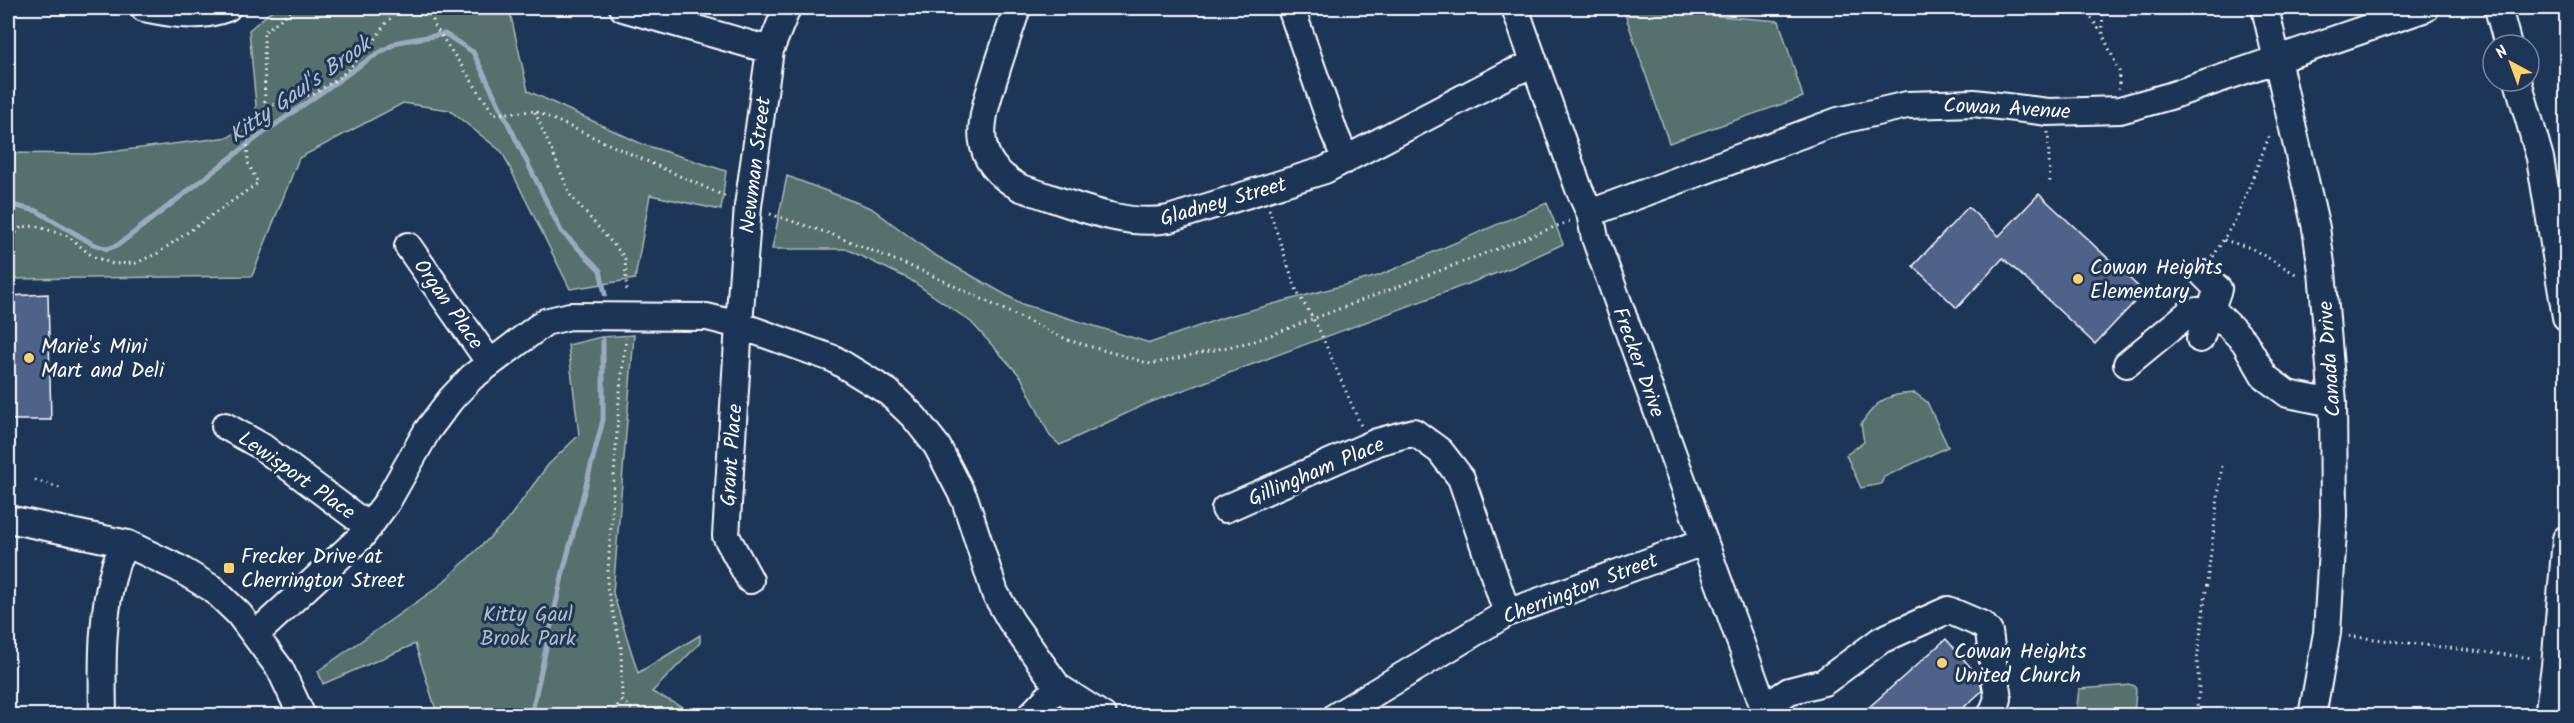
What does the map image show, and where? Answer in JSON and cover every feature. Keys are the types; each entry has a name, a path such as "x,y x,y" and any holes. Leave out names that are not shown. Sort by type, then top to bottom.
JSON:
{"street":[{"path":"144,8 175,15 212,13 227,8"},
{"path":"623,8 771,50"},
{"name":"Newman Street","path":"739,325 748,206 771,50 787,8"},
{"name":"Gladney Street","path":"1017,8 984,112 981,134 991,163 1005,178 1022,188 1121,219 1143,223 1155,222 1298,180 1346,160 1506,75 1534,64"},
{"path":"1291,8 1346,160"},
{"name":"Frecker Drive","path":"1515,8 1579,189 1580,217 1595,238 1765,712"},
{"name":"Canada Drive","path":"2265,8 2316,228 2322,271 2333,403 2334,515 2327,633 2312,716"},
{"name":"Cowan Avenue","path":"1580,217 1838,121 1907,105 1974,103 2048,112 2120,110 2170,96 2426,8"},
{"path":"2498,8 2505,33"},
{"path":"2521,93 2540,158 2566,317"},
{"name":"Organ Place","path":"408,246 490,363"},
{"path":"2200,339 2218,289 2203,274"},
{"path":"2212,309 2244,341 2265,377 2288,394 2333,403"},
{"path":"2127,364 2190,312 2212,309"},
{"path":"255,635 369,527 387,502 443,409 461,388 545,322 570,316 707,317 739,325 834,359 888,392 914,417 937,446 965,500 995,593 1011,621 1058,687 1104,716"},
{"name":"Grant Place","path":"739,325 726,536 750,580"},
{"name":"Lewisport Place","path":"225,426 261,446 369,527"},
{"name":"Gillingham Place","path":"1225,509 1377,442 1414,432 1440,450 1461,478 1507,613"},
{"path":"8,519 128,544 178,568 213,589 239,614 280,669 302,716"},
{"path":"2548,716 2555,666 2566,539"},
{"name":"Cherrington Street","path":"1336,716 1507,613 1703,542"},
{"path":"103,716 105,617 116,561 128,544"},
{"path":"1765,712 1789,691 1824,682 1881,640 1948,610 1983,625 1989,632 1998,699 1991,716"},
{"path":"1030,716 1058,687"}],"path":[{"path":"8,243 21,227 35,226 68,236 92,256 112,264 136,263 158,253 258,183 248,163 246,136 261,124 264,108 264,32 290,9 315,8"},
{"path":"264,108 285,100 312,95 340,77 369,50 385,24 400,8"},
{"path":"431,8 434,25 490,112 501,114 535,111 732,199"},
{"path":"2084,8 2103,35 2119,71 2120,89"},
{"path":"2102,8 2103,35"},
{"path":"535,111 571,196 625,258 627,297"},
{"path":"2048,130 2050,184"},
{"path":"2203,274 2237,217 2269,136"},
{"path":"1269,208 1298,292 1314,320 1365,436"},
{"path":"763,211 831,234 927,273 1068,340 1151,364 1255,341 1580,217"},
{"path":"2224,240 2251,248 2299,276"},
{"path":"610,716 622,700 621,647 607,587 619,400 626,333"},
{"path":"2191,716 2198,693 2197,661 2222,466"},
{"path":"34,480 63,489"},
{"path":"2327,633 2538,659 2555,666"},
{"path":"622,700 639,716"}],"green space":[{"path":"275,8 509,8 528,91 642,144 726,171 721,210 650,195 635,279 570,289 502,152 449,110 403,103 299,158 252,276 8,279 8,153 93,154 229,137 257,116 249,30"},
{"path":"1623,8 1779,21 1803,97 1669,143"},
{"path":"787,176 871,208 933,254 1022,304 1150,343 1225,317 1378,276 1547,203 1563,244 1513,267 1146,404 1060,445 1050,436 1021,377 971,322 909,279 846,249 772,249"},
{"name":"Kitty Gaul Brook Park","path":"634,335 613,593 638,673 700,635 700,643 652,692 699,715 425,715 437,713 415,644 323,684 318,671 438,587 506,522 548,465 579,435 568,345 601,337"},
{"path":"1915,393 1927,402 1948,447 1884,477 1881,484 1861,488 1846,455 1864,442 1861,424 1872,409 1884,400 1897,395"},
{"path":"2132,685 2136,690 2134,715 2076,715 2079,689"}],"building":[{"name":"Cowan Heights Elementary","path":"2039,194 2144,292 2095,344 2003,258 1957,308 1913,266 1968,207 1999,236"},
{"name":"Marie's Mini Mart and Deli","path":"48,294 51,420 8,420 8,296"},
{"name":"Cowan Heights United Church","path":"1946,639 1980,678 1982,691 1954,716 1859,716"}],"waterway":[{"name":"Kitty Gaul's Brook","path":"8,204 37,211 93,244 107,249 118,245 259,136 372,57 398,42 445,34 473,52 561,231 600,270 605,294"},
{"name":"Kitty Gaul's Brook","path":"531,716 563,572 603,420 603,340"}],"place":[{"name":"Cowan Heights Elementary","path":"2078,279"},
{"name":"Marie's Mini Mart and Deli","path":"29,358"},
{"name":"Frecker Drive at Cherrington Street","path":"229,568"},
{"name":"Cowan Heights United Church","path":"1942,663"}]}
